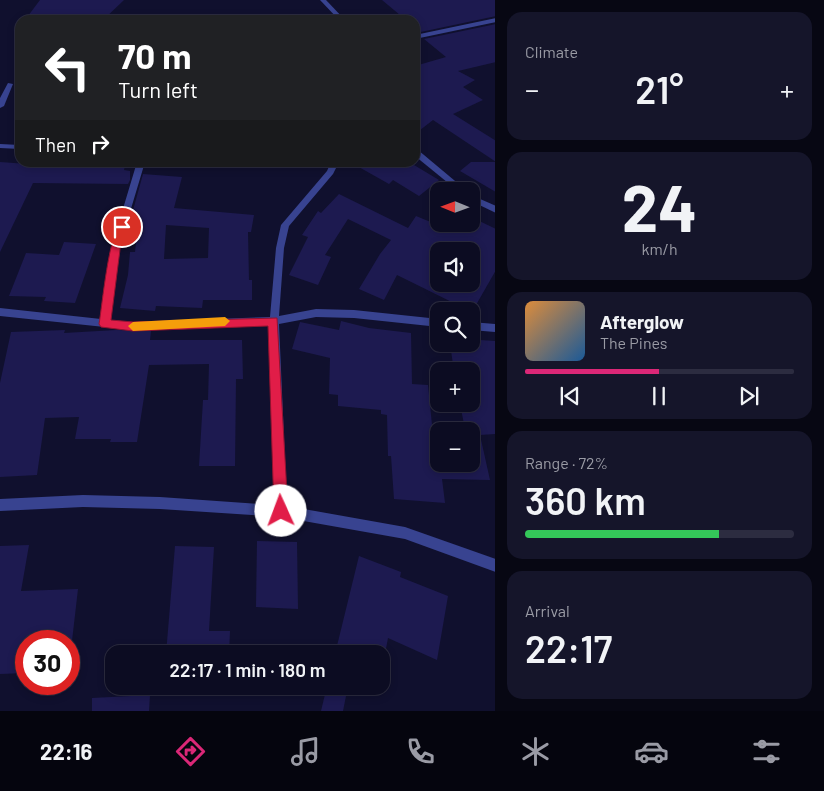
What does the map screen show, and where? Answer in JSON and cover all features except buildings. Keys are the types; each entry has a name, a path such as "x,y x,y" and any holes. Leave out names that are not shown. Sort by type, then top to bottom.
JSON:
{"street":[{"path":"323,0 337,15"},
{"path":"420,36 495,20"},
{"path":"0,106 10,84"},
{"path":"0,146 15,147"},
{"path":"420,156 452,182"},
{"path":"105,324 116,242 139,167"},
{"path":"281,511 274,321 280,248 285,226 332,167"},
{"path":"480,202 495,210"},
{"path":"0,312 133,326 274,321 316,313 354,314 430,322"},
{"path":"480,327 495,328"},
{"path":"0,505 83,501 281,511 404,533 495,566"}],"slow traffic":[{"path":"133,326 225,321"}],"route":[{"path":"122,227 116,242 105,324 133,326 229,321 274,321 281,511"}]}
